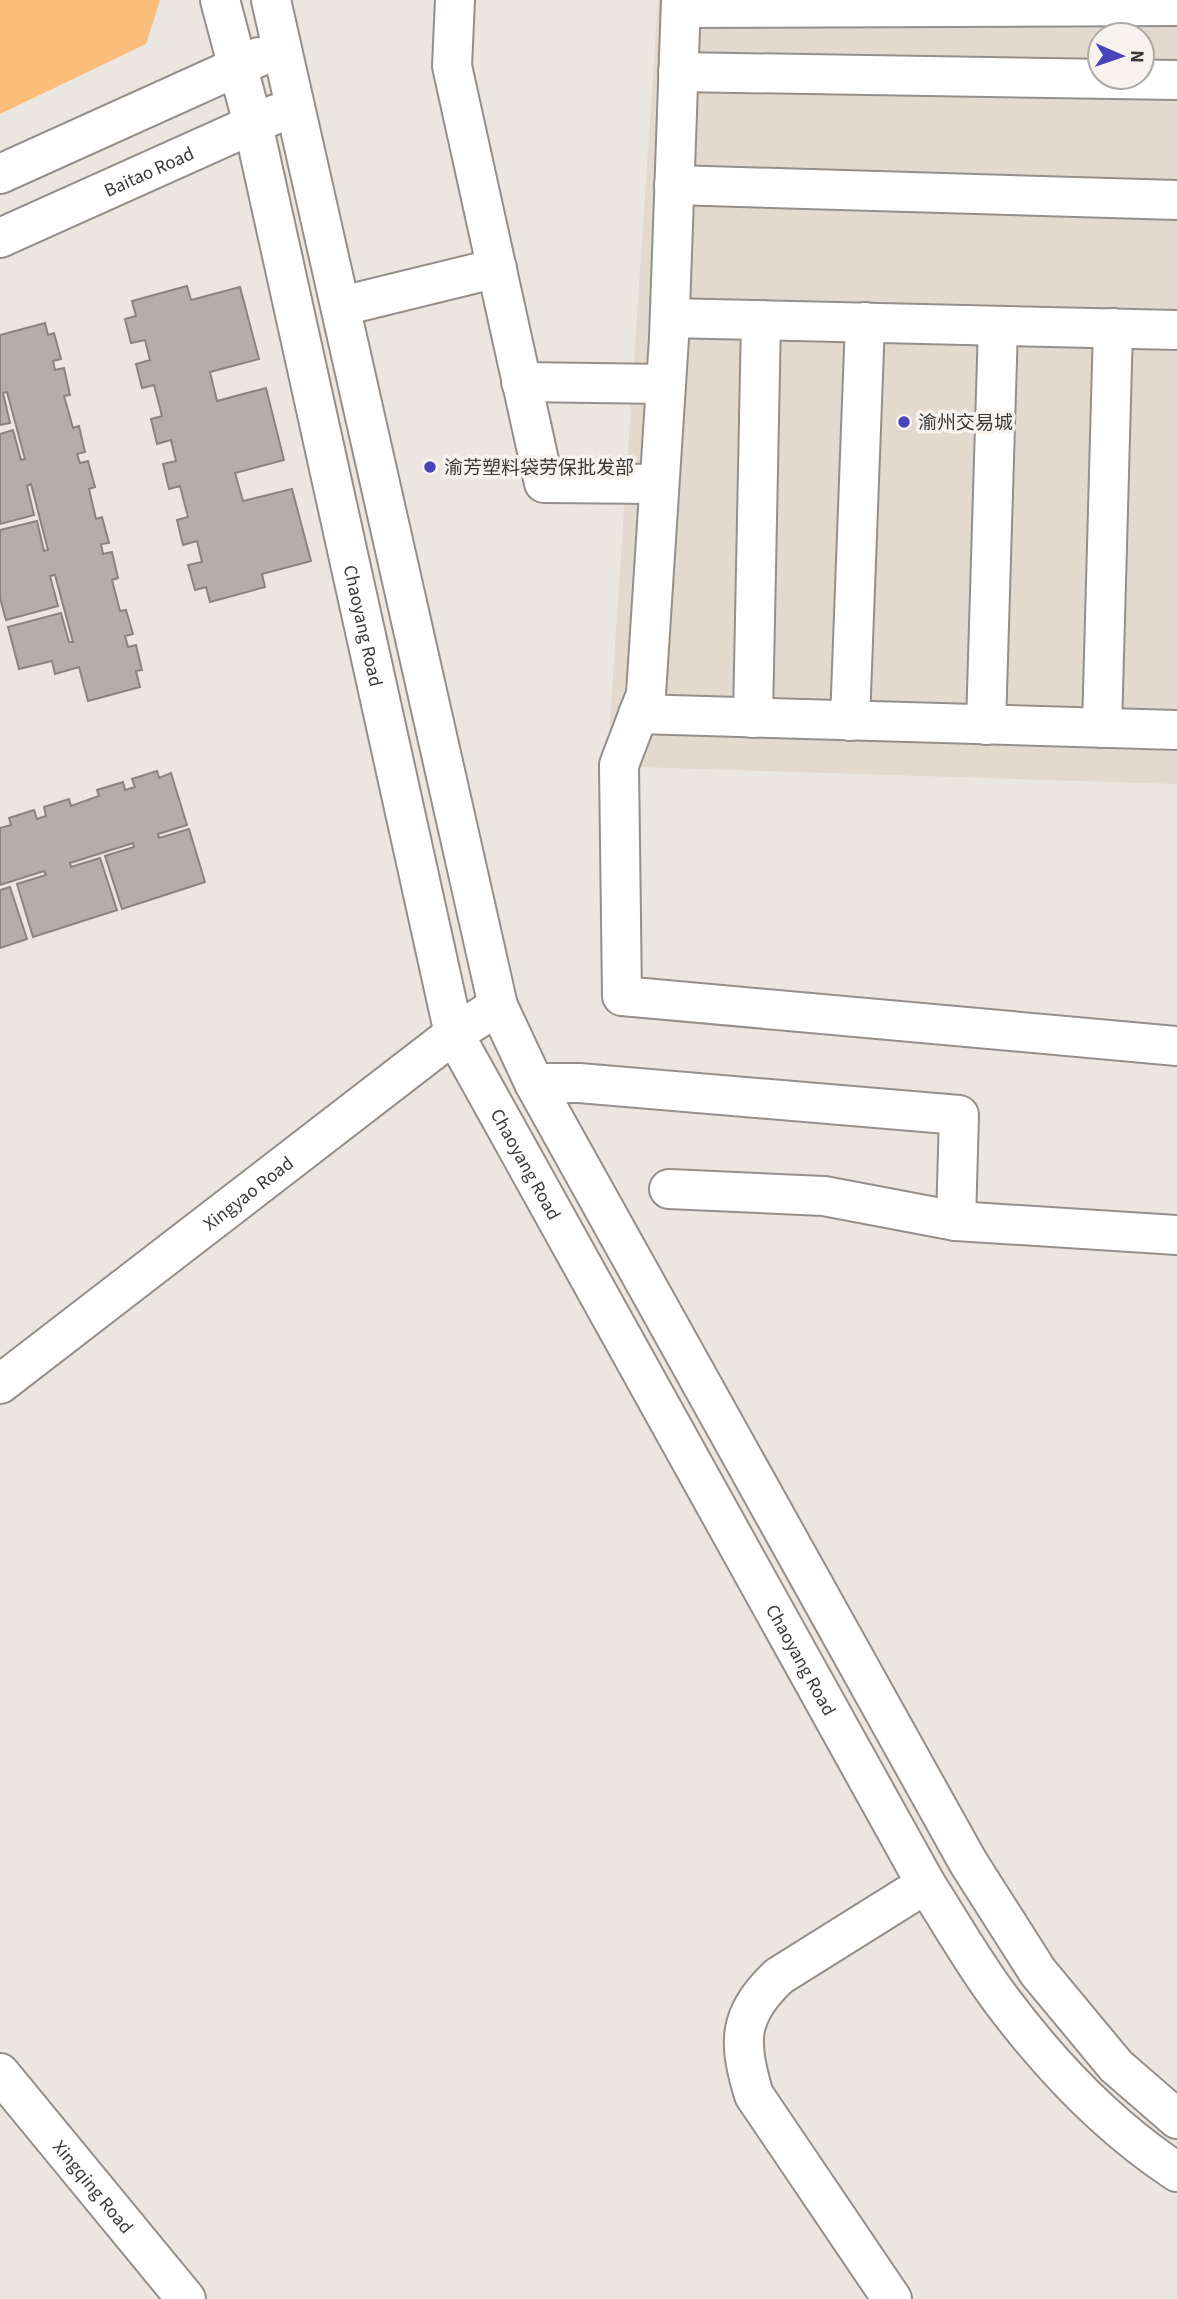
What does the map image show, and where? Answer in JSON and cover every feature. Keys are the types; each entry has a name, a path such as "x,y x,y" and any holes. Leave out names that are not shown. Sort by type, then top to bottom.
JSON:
{"main road":[{"name":"Chaoyang Road","path":"220,0 253,124 454,1034 926,1884 1002,2000 1048,2058 1101,2111 1154,2158 1177,2172"},
{"path":"271,0 284,47 499,1006 534,1083 968,1862 1038,1972 1116,2066 1177,2119"},
{"path":"455,0 452,66 544,483 659,484"},
{"path":"1177,6 681,4 670,318 646,694 619,765 622,996 1177,1046"},
{"path":"0,174 284,47"},
{"path":"678,72 1177,80"},
{"name":"Baitao Road","path":"0,238 296,105"},
{"path":"674,184 1177,200"},
{"path":"342,306 497,268"},
{"path":"670,318 1177,330"},
{"path":"753,718 761,320"},
{"path":"850,721 865,322"},
{"path":"986,725 998,326"},
{"path":"1102,728 1113,328"},
{"path":"522,382 666,384"},
{"path":"638,715 1177,730"},
{"name":"Xingyao Road","path":"0,1384 454,1034 499,1006"},
{"path":"534,1083 579,1083 959,1115 956,1220"},
{"path":"669,1189 824,1196 956,1220 1177,1235"},
{"path":"892,2299 754,2095 745,2067 743,2038 749,2013 761,1992 779,1976 926,1884"},
{"name":"Xingqing Road","path":"0,2073 186,2299"}],"shaded area":[{"path":"0,0 160,0 146,44 0,114"},
{"name":"渝州交易城","path":"658,0 1177,0 1177,784 607,766"}],"building":[{"path":"187,286 191,300 240,287 259,359 210,372 217,401 266,388 284,460 235,473 243,501 292,489 311,561 262,574 265,587 210,602 206,587 195,590 188,565 202,562 197,541 183,545 177,520 188,517 180,486 169,489 163,464 176,461 171,440 157,444 151,419 162,416 154,385 142,388 136,364 150,360 145,340 131,343 125,319 136,316 132,301"},
{"path":"45,323 48,335 54,333 61,359 53,361 55,370 64,368 70,395 64,396 73,428 79,426 85,452 77,454 80,463 88,461 95,487 89,489 96,519 102,517 109,543 101,544 103,554 112,552 118,578 112,580 120,611 126,610 133,634 125,636 128,647 136,645 142,670 136,671 140,687 88,701 79,667 55,674 52,661 19,669 8,627 61,613 69,642 73,642 55,575 50,576 58,606 6,620 0,598 0,530 37,521 44,551 48,550 31,484 27,486 34,515 0,524 0,434 13,430 21,460 25,459 7,392 3,393 10,423 0,425 0,335"},
{"path":"157,771 159,778 171,773 187,825 158,834 159,838 189,829 205,882 122,909 105,856 134,847 133,843 70,863 71,867 100,858 117,910 33,937 17,884 46,875 44,871 0,885 0,828 11,825 9,818 34,810 37,819 46,816 44,807 69,799 71,806 99,796 97,790 123,782 125,790 135,787 132,779"},
{"path":"10,887 27,939 0,948 0,890"}],"place":[{"name":"渝州交易城","path":"904,422"},
{"name":"渝芳塑料袋劳保批发部","path":"430,467"}]}
